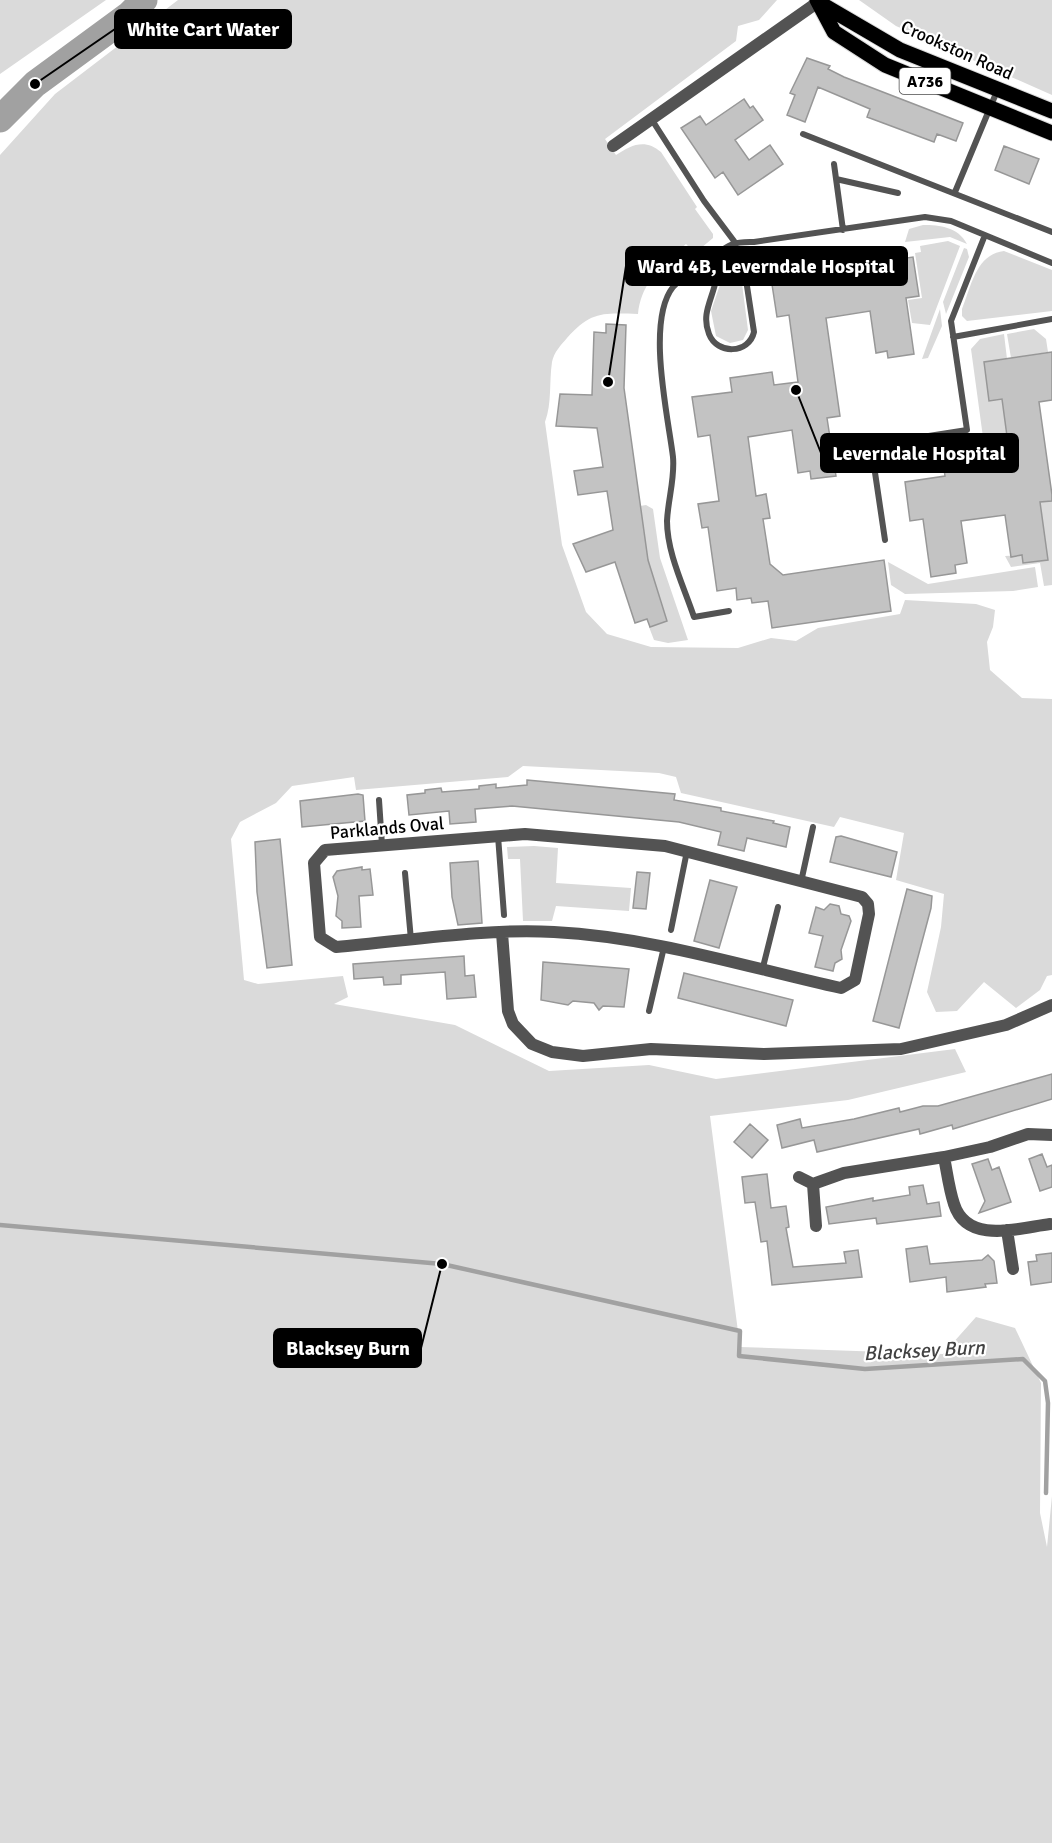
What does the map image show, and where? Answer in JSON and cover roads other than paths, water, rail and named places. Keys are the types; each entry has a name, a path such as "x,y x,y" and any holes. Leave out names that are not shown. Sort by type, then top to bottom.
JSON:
{"main road":[{"name":"Crookston Road","path":"817,1 900,50 1052,111"},
{"name":"A736","path":"817,1 834,32 885,64 1052,133"}],"street":[{"path":"613,146 817,1"},
{"name":"Parklands Oval","path":"498,835 665,846 854,894 868,904 869,914 855,980 841,988 762,972 634,939 553,932 502,933 336,947 320,937 314,863 318,855 325,850 382,846 498,835"},
{"path":"502,933 508,1011 513,1024 532,1044 562,1054 583,1056 651,1049 764,1054 901,1049 1006,1025 1052,1005"},
{"path":"799,1177 813,1184 844,1173 990,1147 1028,1134 1052,1135"},
{"path":"944,1157 954,1205 962,1219 982,1230 1007,1230 1050,1224"},
{"path":"813,1184 816,1226"},
{"path":"1007,1230 1013,1269"}],"lane":[{"path":"955,192 998,90"},
{"path":"652,120 704,201 734,241 743,260 754,332 752,339 743,347 721,348 713,343 709,334 705,316 717,278 711,258"},
{"path":"803,134 1052,232"},
{"path":"834,164 843,230"},
{"path":"836,179 898,193"},
{"path":"729,611 694,617 673,558 667,523 673,480 662,386 662,314 672,288 734,241 754,242 937,217 1052,263"},
{"path":"885,540 873,459 876,448 884,443 967,430 951,321 985,236"},
{"path":"953,337 1052,319"},
{"path":"379,800 382,846"},
{"path":"801,882 813,827"},
{"path":"498,835 504,915"},
{"path":"671,930 687,851"},
{"path":"405,873 411,941"},
{"path":"762,972 778,907"},
{"path":"649,1011 664,946"}],"waterway":[{"path":"0,119 35,84 129,15 144,0"},
{"name":"Blacksey Burn","path":"0,1225 442,1264 740,1331 739,1356 865,1369 1023,1359 1045,1381 1048,1403 1046,1493"}],"place":[{"name":"White Cart Water","path":"35,84"},
{"name":"Ward 4B, Leverndale Hospital","path":"608,382"},
{"name":"Leverndale Hospital","path":"796,390"},
{"name":"Blacksey Burn","path":"442,1264"}]}
